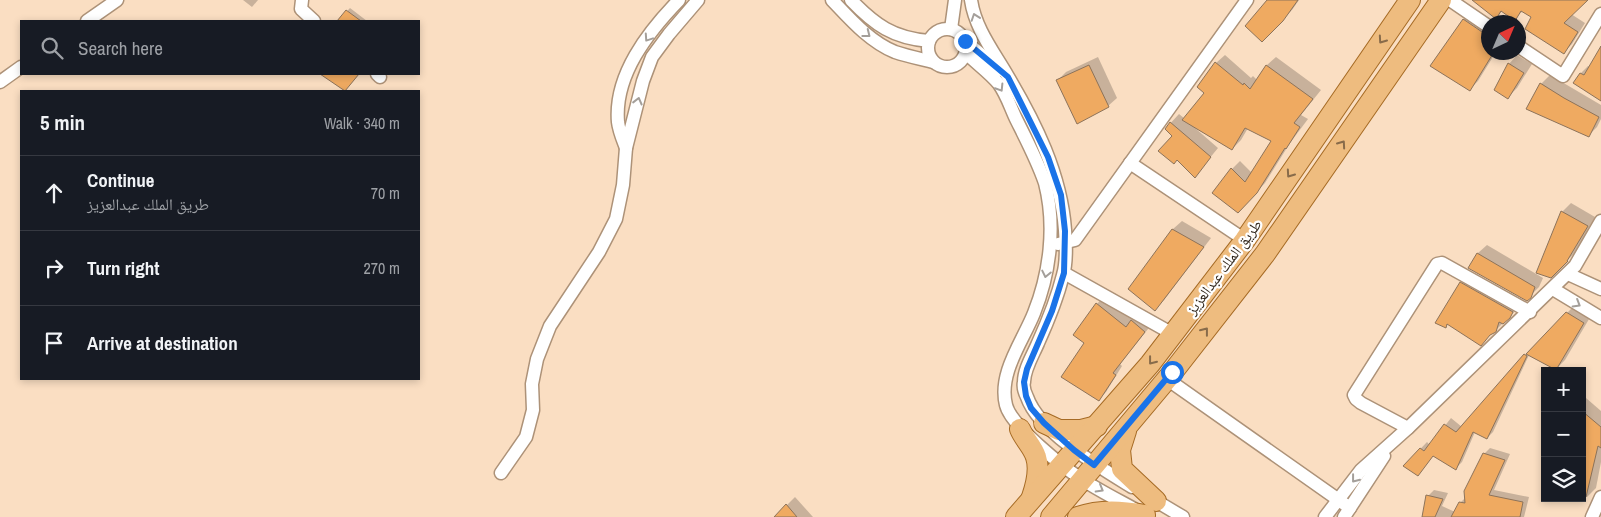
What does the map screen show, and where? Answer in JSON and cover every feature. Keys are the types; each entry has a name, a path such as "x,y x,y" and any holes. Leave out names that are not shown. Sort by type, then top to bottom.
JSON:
{"main road":[{"name":"طريق الملك عبدالعزيز","path":"1016,517 1150,364 1245,240 1410,0"},
{"name":"طريق الملك عبدالعزيز","path":"1051,517 1167,378 1265,254 1441,0"},
{"path":"1044,423 1059,430 1081,430 1097,426"},
{"path":"1129,424 1120,450 1122,469 1149,511"},
{"path":"1020,429 1037,458 1037,476 1032,498"},
{"path":"1078,517 1109,511 1149,511"}],"street":[{"path":"88,20 117,0"},
{"path":"302,0 301,9 313,20"},
{"path":"626,148 618,124 619,101 624,75 662,17 679,0"},
{"path":"501,473 526,437 534,410 532,384 537,359 550,326 599,252 616,219 623,185 626,148 643,80 652,57 698,0"},
{"path":"832,0 857,26 876,41 895,52 945,67 952,67 958,64 965,47"},
{"path":"851,0 880,27 897,36 929,41"},
{"path":"951,29 955,0"},
{"path":"971,0 973,12 980,29 1008,77 1048,157 1061,195 1065,243 1064,273 1052,311 1027,369 1024,382 1026,396 1031,408 1068,457 1149,511"},
{"path":"1050,246 1075,240 1247,0"},
{"path":"1450,0 1481,21"},
{"path":"1526,51 1563,76 1601,14"},
{"path":"933,62 928,50 929,41 934,33 939,30 951,29 962,36 965,47 999,84 1031,149 1045,184 1050,214 1050,256 1046,280 1034,313 1008,371 1005,405 1010,416 1020,429 1068,457 1149,511 1184,517"},
{"path":"965,47 1008,77"},
{"path":"0,82 20,68"},
{"path":"1130,163 1245,240"},
{"path":"1325,517 1361,470 1408,428 1568,274 1575,266 1601,221"},
{"path":"1408,428 1360,403 1354,395 1437,264 1442,263 1530,312"},
{"path":"1064,273 1173,334"},
{"path":"1568,274 1601,289"},
{"path":"1553,290 1601,318"},
{"path":"1167,378 1338,499 1347,512 1390,445"},
{"path":"1592,517 1601,497"}],"building":[{"path":"1267,0 1298,0 1283,21 1262,42 1245,26"},
{"path":"1472,0 1588,0 1564,23 1578,32 1564,54 1526,30 1531,17 1521,11 1519,15 1507,15 1501,11 1498,15 1491,15"},
{"path":"346,10 360,20 338,20"},
{"path":"1463,19 1481,31 1481,60 1489,60 1470,91 1430,66"},
{"path":"1601,46 1601,101 1573,83 1580,73 1584,75"},
{"path":"1215,62 1250,89 1266,65 1313,99 1294,123 1300,127 1286,149 1257,193 1238,213 1212,193 1231,168 1245,182 1271,141 1245,128 1232,150 1182,120 1204,93 1197,87"},
{"path":"1508,63 1524,73 1508,99 1494,90"},
{"path":"1089,65 1109,107 1077,124 1056,80"},
{"path":"321,75 358,75 346,90"},
{"path":"1540,83 1599,117 1589,137 1526,109"},
{"path":"1170,122 1211,157 1195,178 1177,160 1174,164 1158,151 1172,136 1165,129"},
{"path":"1561,211 1588,226 1568,261 1551,278 1536,273"},
{"path":"1172,229 1204,247 1155,311 1128,289"},
{"path":"1477,253 1535,287 1531,298 1527,301 1468,268"},
{"path":"1460,282 1513,312 1510,318 1503,324 1499,322 1496,332 1490,335 1481,346 1447,324 1446,328 1435,323"},
{"path":"1096,303 1126,327 1131,320 1145,332 1113,373 1116,375 1099,401 1061,377 1084,343 1073,335"},
{"path":"1566,312 1584,323 1558,367 1550,367 1526,354"},
{"path":"1524,354 1527,356 1487,439 1473,432 1456,470 1433,456 1418,476 1403,466 1420,448 1424,451 1444,424 1456,432"},
{"path":"1586,414 1601,427 1601,448 1598,446 1586,497"},
{"path":"1483,453 1505,460 1489,495 1523,502 1520,517 1451,517 1459,502 1465,503 1464,491"},
{"path":"1426,495 1443,499 1435,517 1422,517"},
{"path":"786,504 797,517 774,517"}],"route":[{"path":"965,41 1008,77 1048,157 1061,195 1065,231 1064,273 1052,311 1027,369 1024,382 1026,396 1031,408 1044,423 1094,465 1172,372"}]}
